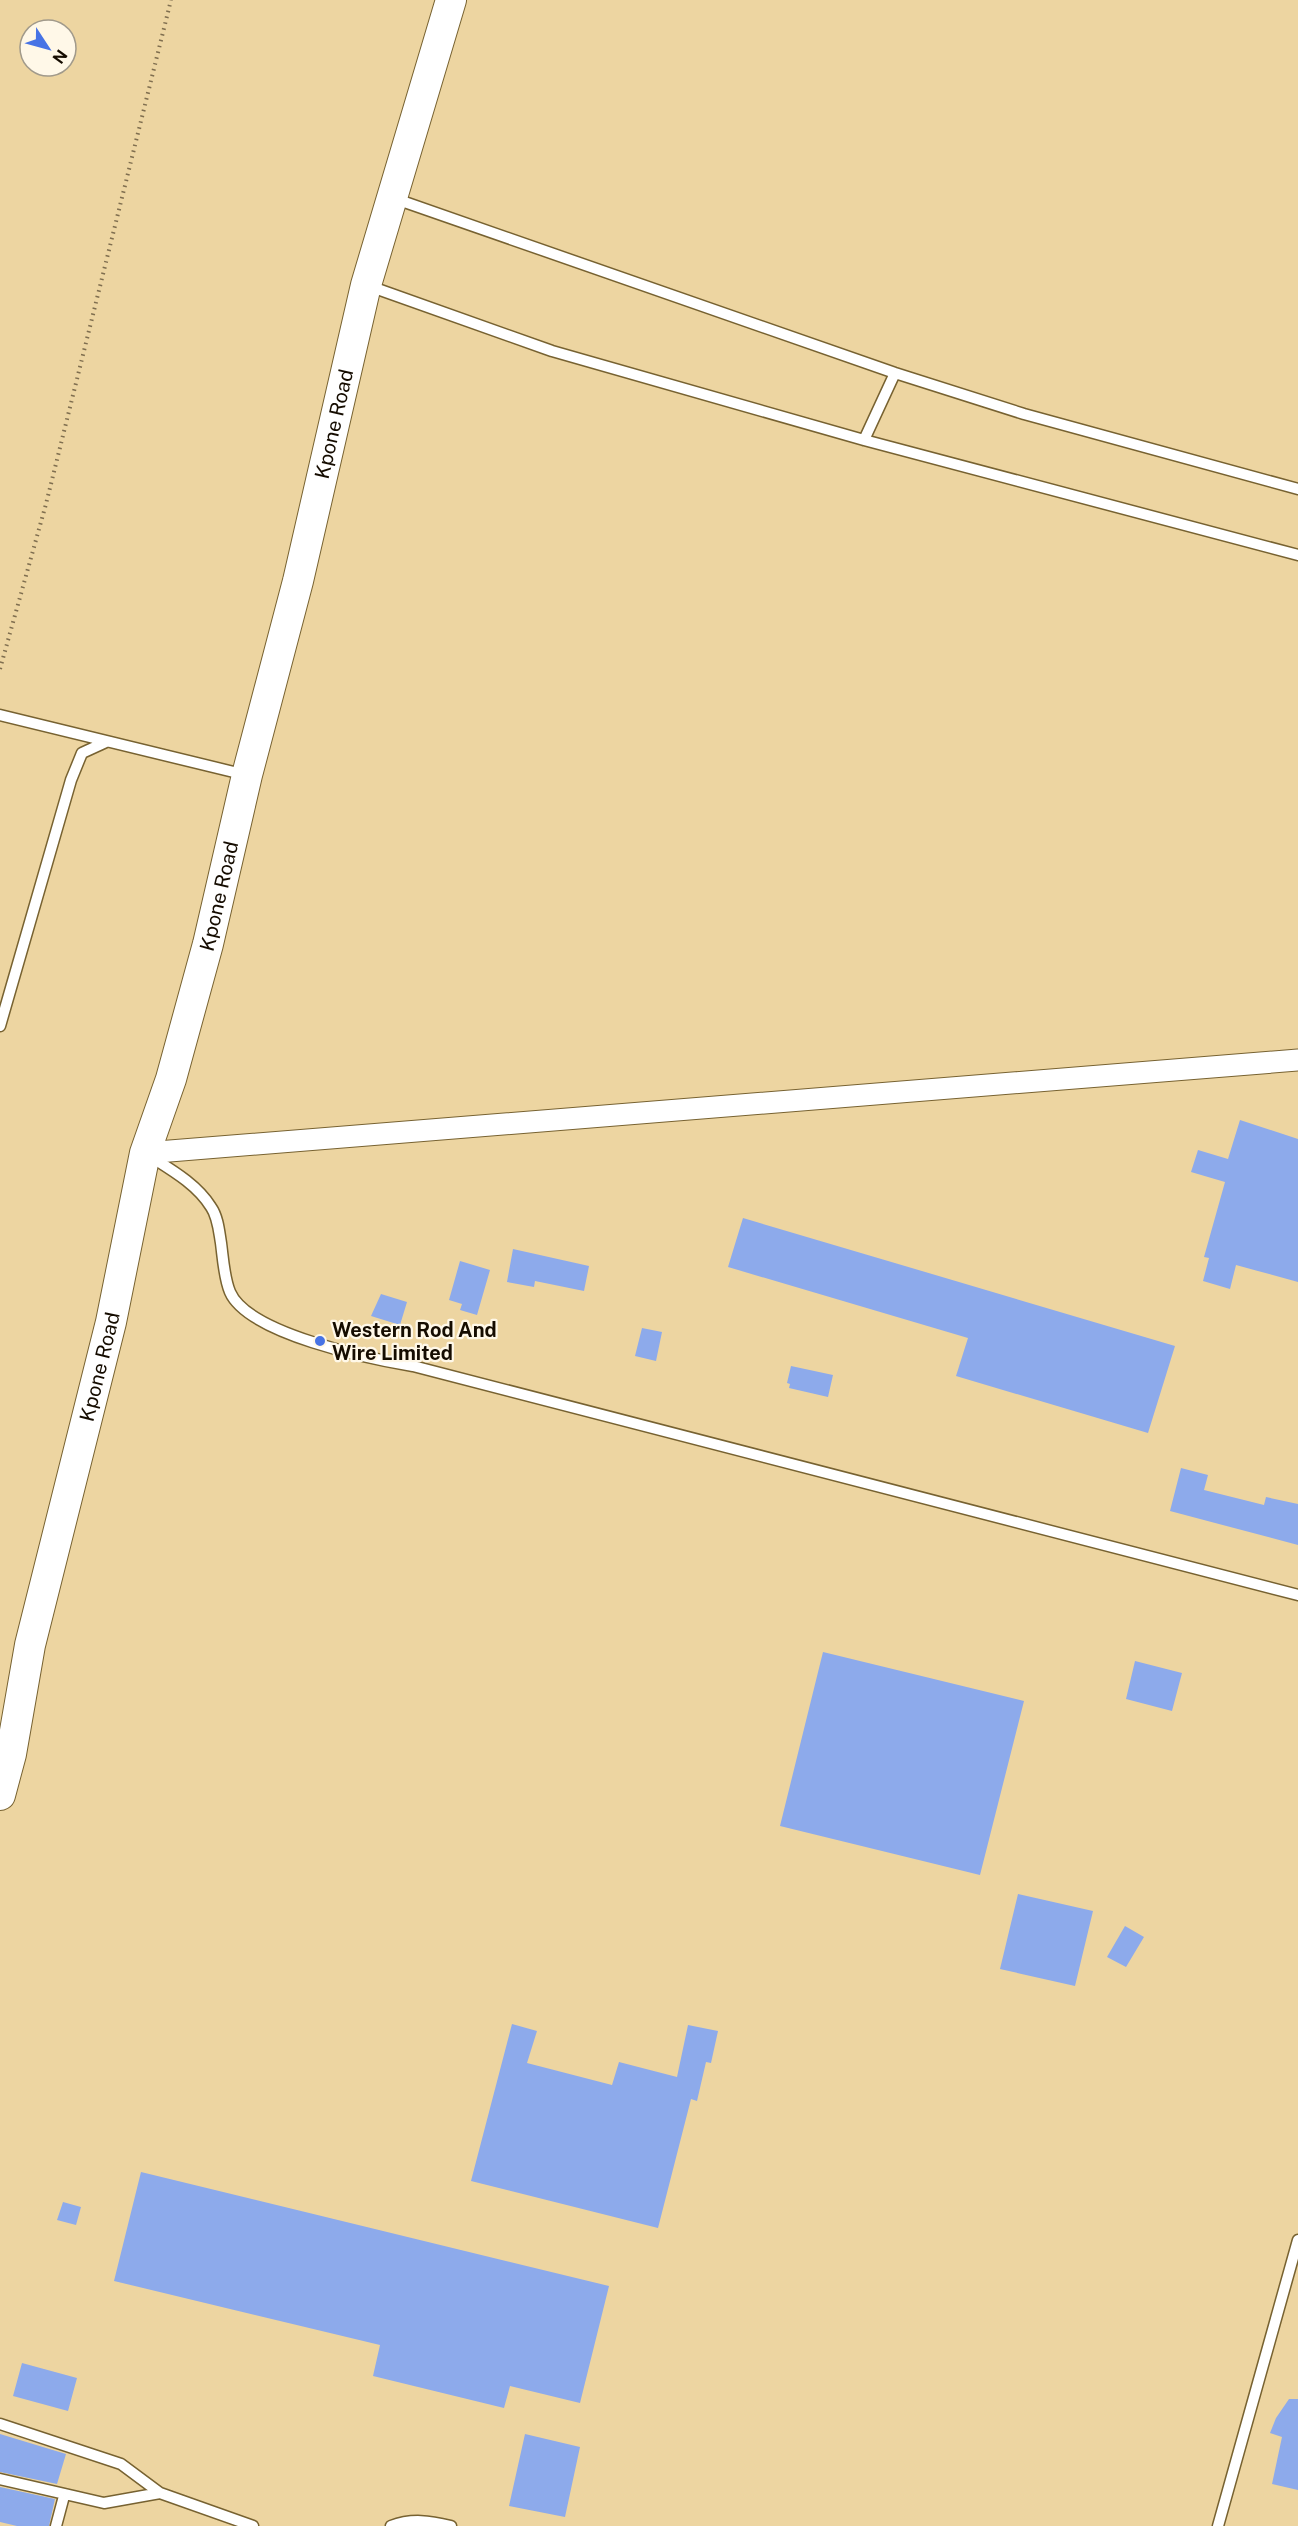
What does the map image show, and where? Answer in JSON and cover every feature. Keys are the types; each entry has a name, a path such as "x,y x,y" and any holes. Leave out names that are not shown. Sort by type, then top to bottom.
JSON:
{"main road":[{"name":"Kpone Road","path":"0,1795 11,1754 30,1645 111,1322 145,1153 171,1079 192,1007 247,775 298,581 366,285 451,0"}],"street":[{"path":"145,1153 1298,1060"}],"lane":[{"path":"392,198 895,374 1024,414 1298,489"},
{"path":"366,285 552,351 864,440 1298,555"},
{"path":"864,440 895,374"},
{"path":"0,715 247,775"},
{"path":"0,1026 71,780 82,753 106,742"},
{"path":"145,1153 179,1175 212,1208 218,1225 230,1292 247,1313 268,1326 369,1358 413,1366 1298,1595"},
{"path":"1218,2526 1298,2240"},
{"path":"0,2424 121,2464 160,2493 253,2526"},
{"path":"0,2479 64,2496 104,2503 160,2493"},
{"path":"56,2526 64,2496"},
{"path":"391,2526 402,2522 422,2520 451,2526"}],"path":[{"path":"0,669 46,504 171,0"}],"building":[{"path":"1240,1120 1298,1139 1298,1282 1236,1265 1230,1289 1203,1281 1209,1258 1204,1257 1225,1182 1191,1172 1198,1150 1228,1159"},
{"path":"743,1218 1175,1346 1148,1433 956,1376 968,1338 728,1267"},
{"path":"513,1249 589,1266 584,1291 535,1281 534,1287 507,1282"},
{"path":"460,1261 490,1270 477,1315 460,1310 462,1304 449,1300"},
{"path":"381,1294 407,1302 400,1325 371,1316"},
{"path":"642,1328 662,1332 656,1361 635,1356"},
{"path":"791,1366 833,1375 828,1397 789,1388 790,1384 787,1383"},
{"path":"1181,1468 1208,1475 1204,1490 1264,1505 1266,1497 1298,1504 1298,1545 1170,1511"},
{"path":"823,1652 1024,1701 980,1875 780,1826"},
{"path":"1135,1661 1182,1673 1172,1711 1126,1699"},
{"path":"1018,1894 1093,1911 1075,1986 1000,1969"},
{"path":"1125,1926 1144,1937 1126,1967 1107,1957"},
{"path":"512,2024 537,2031 527,2063 612,2085 619,2062 677,2077 688,2025 718,2031 711,2063 706,2062 697,2101 691,2099 658,2228 471,2181"},
{"path":"141,2172 609,2286 580,2403 510,2386 504,2408 373,2376 380,2345 114,2281"},
{"path":"63,2202 81,2207 76,2225 57,2220"},
{"path":"22,2363 77,2378 68,2411 13,2396"},
{"path":"1289,2399 1298,2399 1298,2490 1272,2484 1282,2437 1270,2433 1276,2418"},
{"path":"0,2434 66,2454 57,2484 0,2472"},
{"path":"525,2434 580,2447 565,2517 509,2506"},
{"path":"0,2487 55,2499 49,2526 17,2526 0,2522"}],"place":[{"name":"Western Rod And Wire Limited","path":"320,1341"}]}
